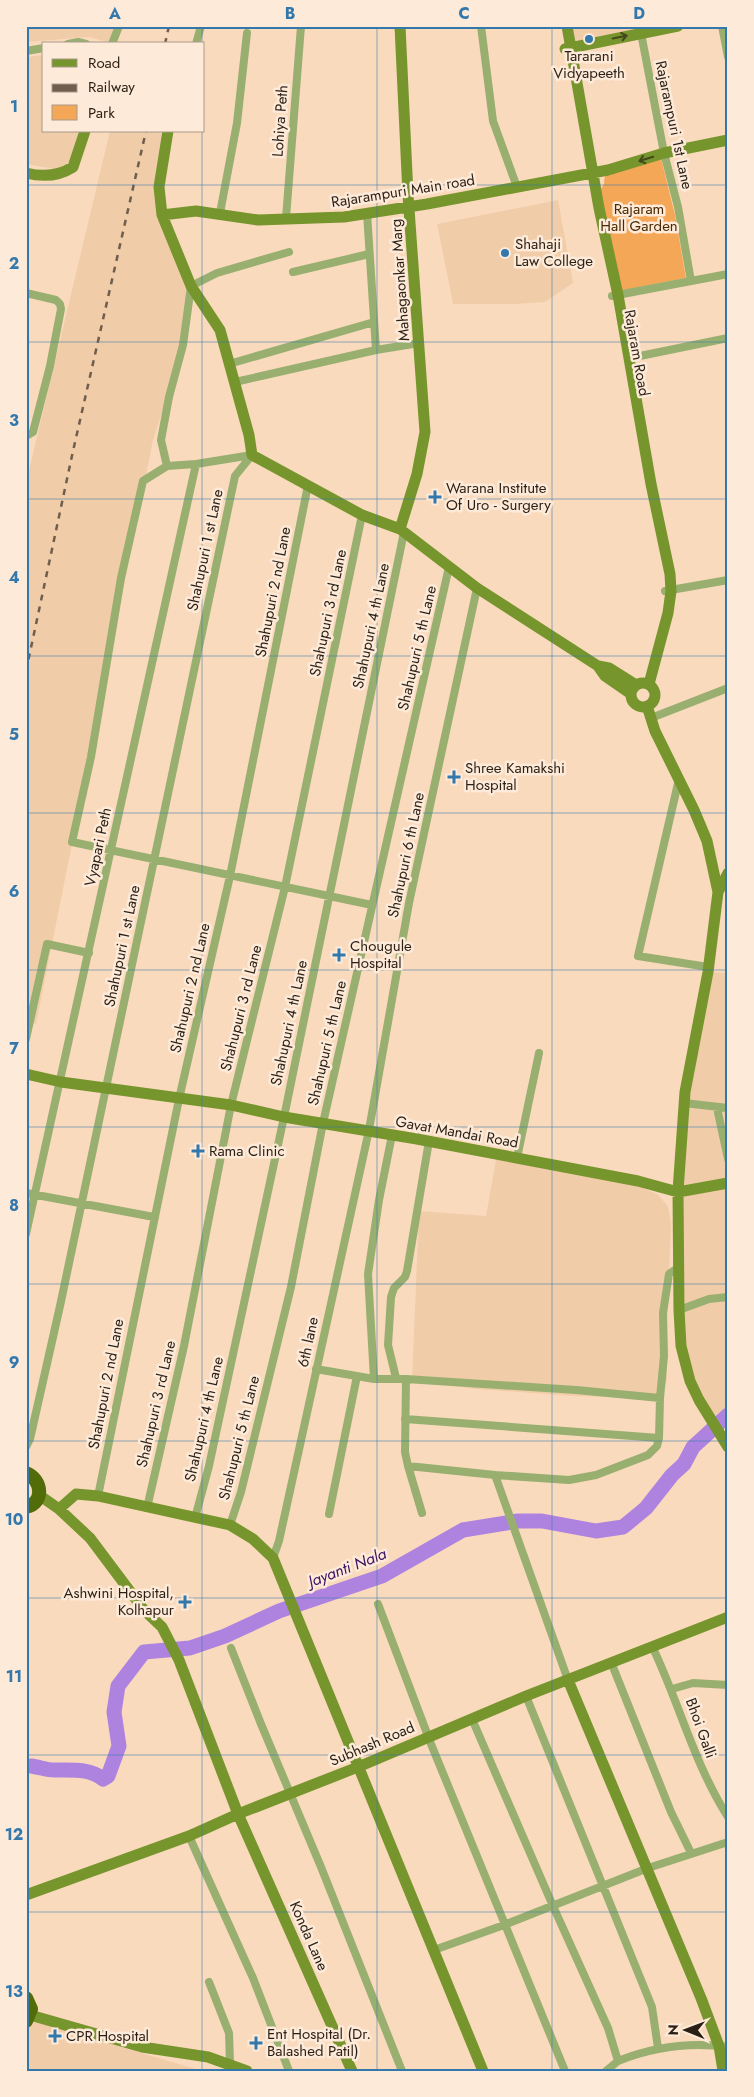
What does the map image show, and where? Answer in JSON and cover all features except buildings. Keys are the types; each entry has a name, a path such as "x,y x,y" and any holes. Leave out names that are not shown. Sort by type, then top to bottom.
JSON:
{"highway":[{"path":"26,1507 34,1503 39,1496 37,1482 29,1474"},
{"path":"26,1998 30,2004 28,2018"}],"street":[{"path":"113,42 119,26"},
{"path":"197,42 202,26"},
{"name":"Lohiya Peth","path":"286,218 301,26"},
{"name":"Mahagaonkar Marg","path":"400,26 425,432 417,474 402,530"},
{"path":"481,26 493,121 518,187"},
{"path":"561,26 569,48"},
{"path":"567,26 590,174 630,358 670,574 668,591 728,580"},
{"path":"569,48 678,26"},
{"path":"722,26 728,57"},
{"path":"220,213 237,123 247,33"},
{"name":"Rajarampuri 1st Lane","path":"641,33 664,153 678,207 691,281"},
{"path":"26,51 42,48"},
{"path":"26,173 33,175 62,174 73,167 84,132"},
{"path":"168,132 159,187 162,215 190,286 220,330 249,434 252,455"},
{"name":"Rajarampuri Main road","path":"162,215 196,211 258,220 340,218 590,174 664,153 728,140"},
{"path":"367,213 376,350"},
{"path":"190,286 217,273 289,252"},
{"path":"293,272 370,254"},
{"path":"615,296 728,274"},
{"path":"168,466 161,440 167,405 183,345 190,286"},
{"path":"26,293 56,300 60,304 61,309 50,366 33,432 26,436"},
{"name":"Rajaram Road","path":"615,296 642,476 668,591 655,641 639,686 654,694 653,701 647,706"},
{"path":"230,364 374,322"},
{"path":"630,358 728,338"},
{"path":"235,382 376,350 419,343"},
{"path":"372,905 111,852 72,842 91,757 121,578 143,481 168,466 196,464 252,455 362,515 402,530 477,588 598,666 605,676 639,686 636,705 647,706 655,731 707,841 718,892 708,967 684,1103 678,1192 679,1310 681,1346 690,1381 699,1400 728,1447"},
{"name":"Shahupuri 1 st Lane","path":"26,1447 30,1439 106,1088 235,476 252,455"},
{"name":"Vyapari Peth","path":"26,1234 196,464"},
{"name":"Shahupuri 2 nd Lane","path":"98,1496 178,1099 230,876 308,485"},
{"name":"Shahupuri 3 rd Lane","path":"147,1508 184,1346 231,1106 285,887 362,515"},
{"name":"Shahupuri 4 th Lane","path":"195,1518 209,1466 284,1117 330,896 402,530"},
{"name":"Shahupuri 5 th Lane","path":"230,1525 241,1492 291,1287 323,1123 449,567"},
{"name":"Shahupuri 6 th Lane","path":"369,1130 409,903 477,588"},
{"path":"652,718 728,688"},
{"path":"679,779 638,956 708,967"},
{"path":"718,892 728,873"},
{"path":"26,1039 47,944 89,953"},
{"path":"517,1158 540,1053"},
{"path":"26,1074 61,1082 178,1099"},
{"name":"Gavat Mandai Road","path":"178,1099 231,1106 284,1117 429,1141 638,1182 678,1192"},
{"path":"684,1103 728,1108"},
{"path":"717,1108 728,1159"},
{"name":"6th lane","path":"273,1558 279,1541 369,1130"},
{"path":"374,1379 368,1274 379,1200 392,1135"},
{"path":"391,1379 388,1339 391,1297 394,1288 405,1277 407,1271 429,1141"},
{"path":"678,1192 728,1183"},
{"path":"26,1193 154,1217"},
{"path":"408,1466 569,1480 596,1475 648,1455 657,1446 659,1438 664,1356 663,1313 669,1274 679,1267"},
{"path":"679,1310 709,1299 728,1297"},
{"path":"316,1369 374,1379 406,1379 576,1390 660,1398"},
{"path":"329,1514 357,1376"},
{"path":"406,1379 405,1452 422,1512"},
{"path":"405,1419 659,1438"},
{"path":"495,1475 568,1680 723,2046 723,2071"},
{"path":"59,1509 76,1494 98,1496 230,1525 253,1540 273,1558 483,2071"},
{"name":"Konda Lane","path":"39,1496 59,1509 97,1547 144,1610 162,1627 179,1660 238,1814 352,2071"},
{"path":"378,1604 428,1737 565,2071"},
{"name":"Subhash Road","path":"26,1895 189,1836 290,1793 358,1768 526,1696 652,1646 727,1620"},
{"name":"Bhoi Galli","path":"652,1646 672,1689 694,1752 714,1795 728,1817"},
{"path":"231,1648 402,2071"},
{"path":"611,1662 671,1812 691,1853"},
{"path":"672,1689 693,1683 728,1685"},
{"path":"526,1696 652,2007 658,2048"},
{"path":"472,1719 552,1906 608,2028 618,2061"},
{"path":"189,1836 253,1978 289,2071"},
{"path":"434,1950 504,1925 648,1868 728,1842"},
{"path":"209,1982 229,2033 230,2064"},
{"path":"28,2018 142,2047 186,2053 230,2064 247,2071"},
{"path":"606,2071 618,2061 658,2048 723,2046"}],"shaded area":[{"path":"26,26 115,26 111,42 89,37 26,42"},
{"name":"Tararani Vidyapeeth","path":"570,26 674,26 573,46"},
{"path":"42,55 42,132 79,132 72,159 60,170 26,164 26,57"},
{"path":"110,132 168,132 159,199 191,286 175,373 153,440 36,1024 26,1022 26,483"},
{"name":"Shahaji Law College","path":"558,200 573,283 545,302 453,304 437,224"},
{"path":"708,972 728,973 728,1413 712,1423 694,1389 680,1321 685,1092"},
{"path":"497,1154 638,1186 657,1194 668,1206 671,1224 667,1380 659,1398 573,1396 476,1389 412,1381 419,1211 486,1216"},
{"name":"CPR Hospital","path":"28,2018 203,2071 26,2071 26,2021"}],"green space":[{"name":"Rajaram Hall Garden","path":"661,158 675,215 686,278 619,291 598,194 604,184 605,173"}],"waterway":[{"name":"Jayanti Nala","path":"31,1766 51,1770 86,1771 103,1779 108,1776 119,1746 114,1712 118,1686 144,1652 190,1648 225,1636 279,1611 382,1576 463,1530 518,1521 542,1521 596,1531 623,1527 646,1508 672,1475 684,1464 693,1447 728,1415"}],"railway":[{"path":"165,42 169,26"},
{"path":"26,671 73,451 146,132"}],"place":[{"name":"Tararani Vidyapeeth","path":"589,39"},
{"name":"Shahaji Law College","path":"505,253"},
{"name":"Warana Institute Of Uro - Surgery","path":"435,497"},
{"name":"Shree Kamakshi Hospital","path":"454,777"},
{"name":"Chougule Hospital","path":"339,955"},
{"name":"Rama Clinic","path":"198,1151"},
{"name":"Ashwini Hospital, Kolhapur","path":"185,1602"},
{"name":"CPR Hospital","path":"55,2036"},
{"name":"Ent Hospital (Dr. Balashed Patil)","path":"256,2043"}]}
